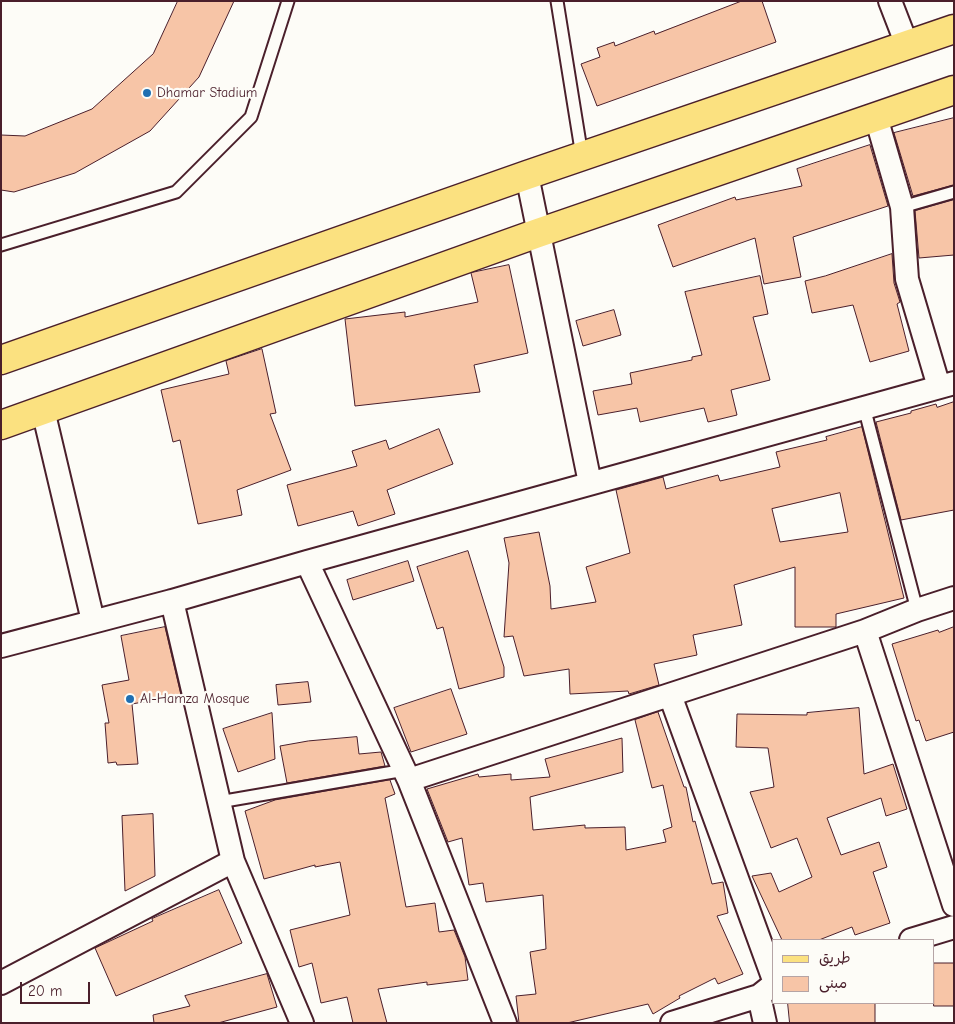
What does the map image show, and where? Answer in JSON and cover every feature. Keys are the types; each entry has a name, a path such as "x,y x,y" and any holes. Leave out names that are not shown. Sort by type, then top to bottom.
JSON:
{"main road":[{"path":"1,360 527,174 954,29"},
{"path":"1,425 538,233 954,90"}],"street":[{"path":"890,1 907,45"},
{"path":"1,646 172,601 946,385 907,280 902,207 876,117"},
{"path":"527,174 590,483"},
{"path":"43,410 93,621"},
{"path":"307,562 407,775 505,1023"},
{"path":"407,775 670,695 865,631 917,610 954,598"},
{"path":"172,601 233,861 302,1023"},
{"path":"865,631 954,905"},
{"path":"670,695 769,987 764,1023"},
{"path":"1,983 233,861"},
{"path":"915,939 954,927"},
{"path":"672,1023 769,987"}],"lane":[{"path":"1,245 176,192 251,117 288,1"},
{"path":"557,1 582,156"},
{"path":"902,207 954,192"},
{"path":"864,407 917,610"},
{"path":"219,802 407,775"}],"building":[{"name":"Dhamar Stadium","path":"178,1 234,1 199,77 150,131 75,173 14,192 1,190 1,135 25,136 92,109 153,54"},
{"path":"742,1 762,1 776,42 597,106 581,64 600,57 597,48 614,42 615,46 654,31 655,34"},
{"path":"954,118 954,185 913,196 894,133"},
{"path":"870,145 888,206 793,237 801,277 764,284 755,238 673,267 658,225 735,197 736,200 802,186 797,169"},
{"path":"954,200 954,255 919,258 915,211"},
{"path":"892,254 894,283 900,302 897,304 909,351 870,362 853,305 812,313 805,281"},
{"path":"509,265 528,353 474,365 480,392 355,406 345,319 405,312 405,317 478,302 471,273"},
{"path":"760,276 768,314 753,317 770,380 731,390 737,415 708,422 704,408 640,422 637,408 598,415 593,391 632,384 630,373 692,360 692,357 702,355 685,292"},
{"path":"614,310 621,335 583,346 576,321"},
{"path":"262,349 276,413 270,414 291,470 237,490 242,515 198,524 180,440 173,442 161,390 229,374 226,361"},
{"path":"954,402 954,510 901,520 876,422 936,404 937,407"},
{"path":"862,427 904,598 836,614 836,627 795,627 795,567 734,585 742,625 693,635 697,655 654,664 659,685 629,694 628,691 570,694 569,669 524,676 513,636 504,637 509,563 504,538 539,532 550,586 551,609 596,602 586,567 630,553 616,490 663,477 666,489 718,475 720,481 780,467 776,452 827,440 826,437","holes":["840,493 848,532 780,542 772,509"]},
{"path":"439,429 453,464 387,490 395,514 358,526 353,511 298,526 287,485 357,466 352,451 386,440 389,449"},
{"path":"468,551 504,667 504,677 459,689 443,627 437,629 417,567"},
{"path":"408,561 414,581 353,600 347,580"},
{"path":"165,627 181,695 132,704 138,764 117,765 116,762 108,763 105,723 109,723 102,685 129,680 121,636"},
{"path":"954,627 954,732 926,741 919,720 916,721 892,644"},
{"path":"308,682 311,702 278,705 276,685"},
{"path":"451,689 467,734 411,752 394,708"},
{"path":"859,708 864,774 893,764 907,809 886,816 881,798 827,818 841,855 879,842 887,867 873,872 890,923 855,935 852,927 822,939 782,939 752,876 771,873 779,892 812,877 797,838 771,848 750,792 774,787 768,748 736,747 737,714 807,715 807,713"},
{"path":"658,712 684,787 686,787 693,822 695,821 712,884 723,882 728,913 717,916 743,974 718,984 715,978 679,996 680,998 653,1014 648,1004 567,1023 519,1023 516,996 536,994 530,952 546,949 543,895 486,902 483,883 469,885 462,838 448,842 427,789 478,774 479,777 511,774 511,780 550,777 545,759 622,738 623,772 530,797 533,830 585,825 585,828 625,827 626,850 666,842 663,830 672,827 663,785 652,788 635,720"},
{"path":"272,713 275,759 238,772 223,729"},
{"path":"357,737 359,754 381,752 385,766 287,783 280,746 308,741"},
{"path":"390,780 395,794 385,798 406,907 435,903 439,932 454,930 465,957 468,980 427,985 427,982 378,989 387,1023 353,1023 347,997 321,1003 312,963 299,967 290,930 350,915 340,862 315,867 315,865 264,879 245,811 275,800"},
{"path":"153,814 155,876 125,891 122,816"},
{"path":"219,890 242,943 116,996 95,948 153,921 152,919"},
{"path":"935,963 954,963 954,1006 934,1006"},
{"path":"267,974 277,1007 218,1023 154,1023 153,1015 190,1006 185,996"},
{"path":"788,1004 875,1004 875,1023 790,1023"}],"place":[{"name":"Dhamar Stadium","path":"147,93"},
{"name":"Al-Hamza Mosque","path":"130,699"}]}
